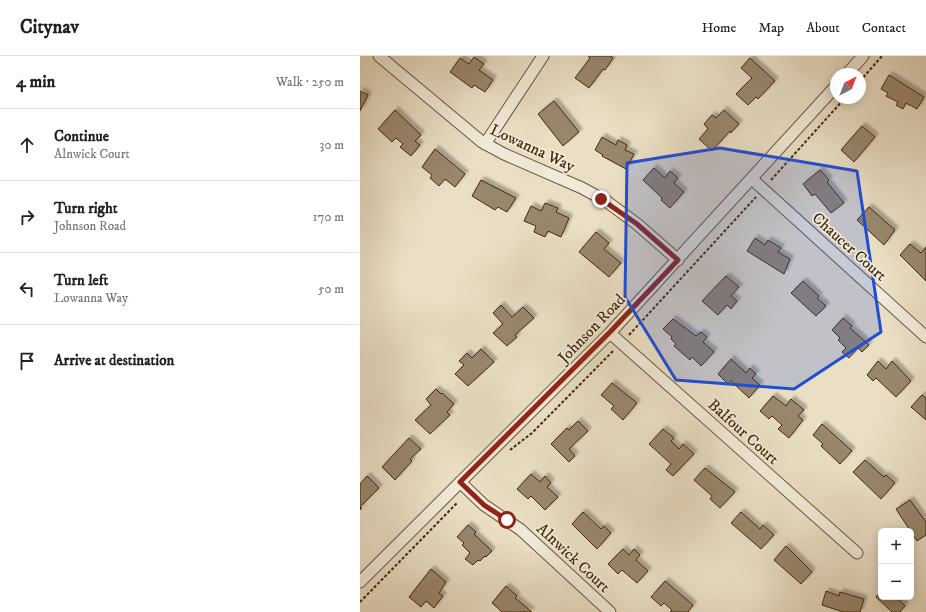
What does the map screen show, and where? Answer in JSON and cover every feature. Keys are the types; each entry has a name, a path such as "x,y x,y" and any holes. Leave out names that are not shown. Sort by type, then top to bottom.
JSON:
{"street":[{"name":"Lowanna Way","path":"379,56 485,144 504,154 582,188 606,201 637,224 678,260"},
{"path":"485,144 543,56"},
{"path":"852,68 863,56"},
{"name":"Johnson Road","path":"360,582 610,332 678,260 830,93"},
{"name":"Chaucer Court","path":"752,179 926,337"},
{"name":"Balfour Court","path":"610,332 857,553"},
{"name":"Alnwick Court","path":"460,482 484,505 521,530 610,612"}],"path":[{"path":"866,74 882,56"}],"highlighted area":[{"path":"720,148 857,171 881,332 794,389 676,380 625,297 627,163"}],"building":[{"path":"588,56 611,56 613,58 605,70 603,69 589,88 575,78 590,58"},
{"path":"474,57 484,64 479,70 493,80 485,92 474,85 472,88 450,72 460,58 469,64"},
{"path":"750,58 775,81 758,99 756,97 748,105 736,94 752,78 741,68"},
{"path":"889,75 924,97 917,109 906,103 903,109 896,105 898,102 886,96 888,93 881,89"},
{"path":"360,91 368,95 360,111"},
{"path":"554,101 579,132 563,146 538,114"},
{"path":"395,110 421,135 415,141 420,145 411,156 400,147 403,144 396,138 392,142 378,129"},
{"path":"724,110 739,124 731,133 730,131 712,151 699,139 708,129 704,124 712,115 716,118"},
{"path":"862,126 875,137 854,162 841,150"},
{"path":"602,137 616,145 618,140 627,145 625,150 634,154 626,169 602,156 603,155 595,150"},
{"path":"435,149 465,174 455,187 445,179 439,186 430,178 432,175 422,167"},
{"path":"654,168 665,178 670,171 678,178 674,183 684,192 670,208 643,180"},
{"path":"820,170 829,180 827,182 844,203 831,213 815,194 812,196 803,184"},
{"path":"481,180 516,198 507,212 498,207 495,210 472,196"},
{"path":"545,203 558,208 556,212 569,218 561,237 548,231 545,237 534,232 536,226 524,221 531,206 541,211"},
{"path":"869,207 895,230 884,245 857,220"},
{"path":"596,232 609,243 604,249 621,263 609,277 579,252"},
{"path":"755,238 765,245 768,240 781,248 778,252 790,259 784,274 747,251"},
{"path":"910,244 921,253 926,247 926,281 900,255"},
{"path":"726,276 739,287 731,296 737,301 731,309 727,305 718,315 702,301"},
{"path":"803,281 819,296 817,298 826,306 816,316 791,293"},
{"path":"501,305 512,317 523,307 534,318 515,335 517,337 507,346 493,333 503,324 493,313"},
{"path":"843,318 852,326 850,328 869,345 862,352 858,348 849,358 842,352 846,348 838,340 840,338 832,330"},
{"path":"673,319 696,336 701,332 707,337 703,342 714,352 701,366 692,357 690,360 674,346 676,344 671,339 672,337 663,329"},
{"path":"481,349 494,362 468,386 455,374 464,365 459,361 467,353 472,358"},
{"path":"731,359 746,373 750,368 756,374 752,378 760,385 749,398 731,381 728,384 718,374"},
{"path":"878,361 886,369 892,361 911,381 896,397 876,378 873,381 867,375"},
{"path":"612,383 637,403 623,420 611,409 614,406 601,395"},
{"path":"436,389 454,404 447,412 450,415 430,434 415,420 431,405 426,399"},
{"path":"922,395 926,398 926,420 911,407"},
{"path":"773,396 786,406 791,399 804,410 798,416 803,420 789,438 778,429 782,425 772,416 769,419 760,411"},
{"path":"578,421 588,431 569,449 575,456 569,462 551,444 567,428 569,430"},
{"path":"822,424 852,451 840,464 821,446 823,444 813,435"},
{"path":"663,429 674,438 671,441 679,449 683,444 694,454 673,476 666,470 671,464 649,444"},
{"path":"409,438 421,449 410,459 412,461 395,480 382,467"},
{"path":"865,460 884,477 886,475 895,483 881,499 853,472"},
{"path":"705,468 735,492 720,508 710,499 712,496 694,480"},
{"path":"531,474 540,482 545,476 551,483 547,487 558,497 545,510 531,496 528,499 517,489"},
{"path":"367,476 379,488 360,507 360,484"},
{"path":"910,500 926,522 926,535 917,541 914,536 914,528 908,528 896,509"},
{"path":"583,512 601,529 604,526 611,533 597,549 572,524"},
{"path":"741,512 760,529 763,525 774,535 761,549 731,523"},
{"path":"468,525 476,532 474,534 492,551 486,557 485,556 480,561 478,560 473,565 465,559 470,553 462,545 464,543 457,537"},
{"path":"786,546 812,572 801,584 774,560"},
{"path":"623,549 629,555 634,549 640,555 636,560 648,571 637,583 622,570 618,574 608,564"},
{"path":"431,569 446,582 439,593 443,596 434,608 426,601 421,607 409,597"},
{"path":"665,581 693,605 688,612 670,612 672,610 664,603 661,606 651,597"},
{"path":"506,586 517,596 515,598 532,612 502,612 492,603"},
{"path":"826,591 839,596 840,592 864,599 860,612 843,612 822,605"},
{"path":"879,600 899,600 905,606 900,612 892,612"}],"route":[{"path":"507,520 484,505 460,482 610,332 678,260 637,224 615,207 601,199"}]}
